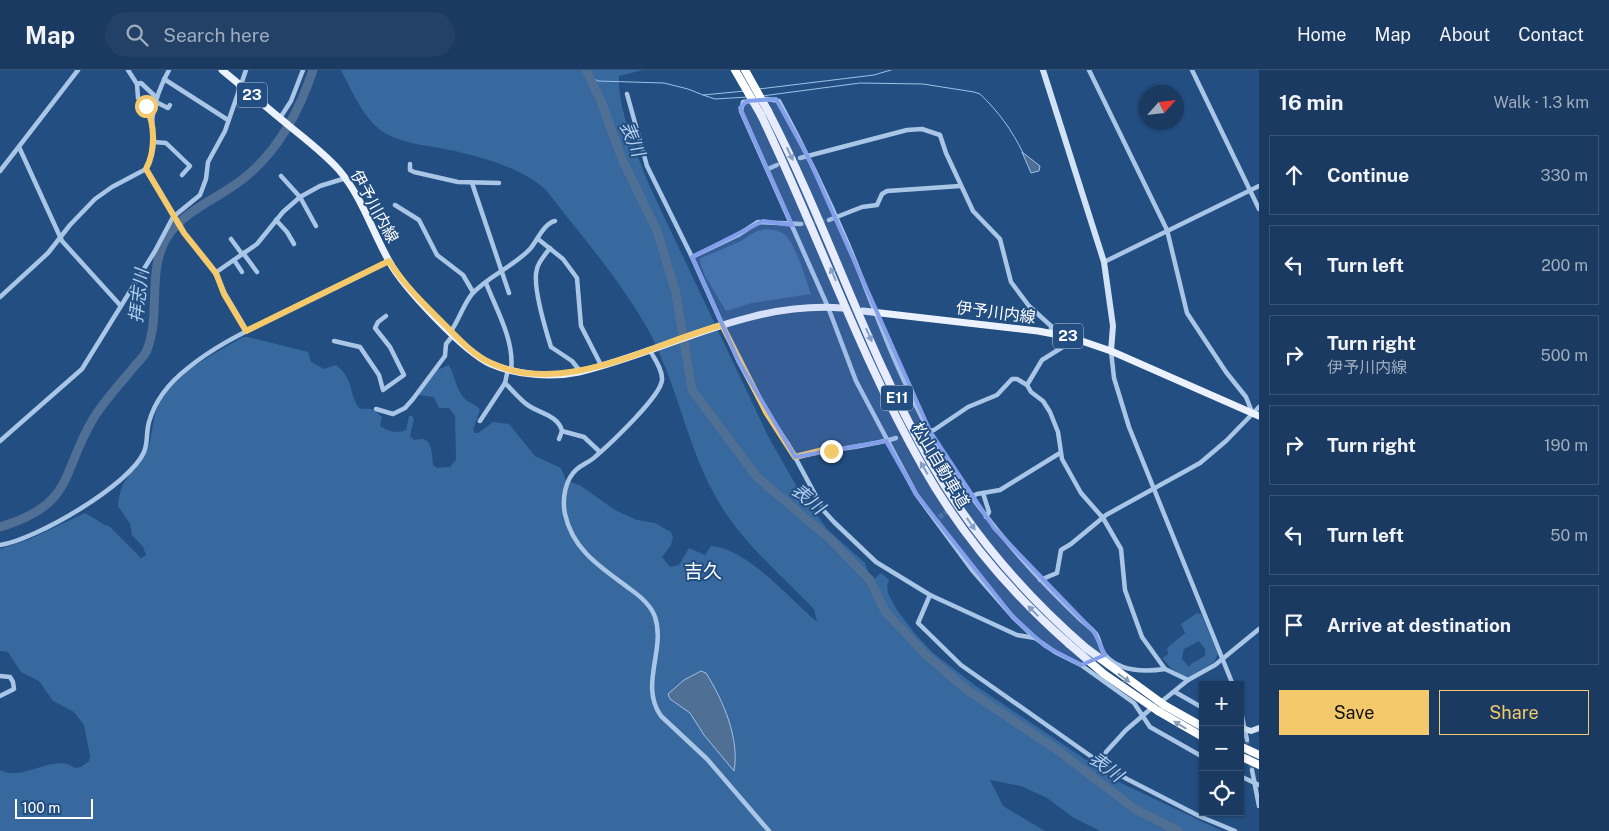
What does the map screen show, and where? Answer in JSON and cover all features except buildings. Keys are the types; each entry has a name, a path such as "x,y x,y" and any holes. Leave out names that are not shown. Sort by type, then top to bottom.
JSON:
{"highway":[{"name":"松山自動車道","path":"735,70 760,114 796,189 872,367 924,468 969,537 996,570 1048,626 1104,674 1158,711 1199,735"},
{"name":"松山自動車道","path":"745,70 768,111 804,185 881,363 931,464 976,532 1036,601 1086,648 1164,705 1201,726"},
{"path":"1244,748 1259,755"},
{"path":"1244,758 1259,764"}],"main road":[{"name":"伊予川内線","path":"222,70 325,156 346,178 359,199 389,261 404,284 452,333 482,358 509,370 542,374 580,371 721,325 774,310 842,308"},
{"name":"伊予川内線","path":"864,311 1052,332 1070,336 1110,351 1255,414"}],"street":[{"path":"0,171 78,70"},
{"path":"0,297 48,253 96,198 146,169 154,142 152,122 146,106 138,98 137,84 128,70"},
{"path":"152,122 157,100 169,70"},
{"path":"0,440 82,368 174,218 203,191 208,162 228,120 246,70"},
{"path":"282,119 303,70"},
{"path":"1043,70 1104,262 1113,326 1110,351 1111,365 1116,386 1154,490 1232,681"},
{"path":"1089,70 1167,230 1187,313 1226,372 1246,397 1255,414"},
{"path":"1192,70 1259,209"},
{"path":"164,79 228,120"},
{"path":"137,84 141,83 157,100 168,108 170,105"},
{"path":"627,94 647,166 692,257 721,325 766,412 795,457 824,511 843,532 882,566 930,595 1017,635 1035,638"},
{"path":"1165,669 1147,671 1128,668 1105,655 1094,632 1040,580 986,517 930,431 874,312 836,218 808,157 779,101 767,99 743,102 741,111 828,307 856,381 886,441 916,494 937,518 972,570 1013,617 1035,638 1055,652 1081,665 1134,703 1143,715 1144,721 1150,727 1199,755"},
{"path":"800,158 884,135 922,129 940,135 960,186 973,212 1000,239 1010,282 1032,310 1051,326 1052,332"},
{"path":"154,142 166,143 190,166 182,175"},
{"path":"19,147 61,236 120,305"},
{"path":"410,164 410,170 414,172 472,183 498,184"},
{"path":"768,169 777,165"},
{"path":"146,169 184,233 216,273 224,294 246,331"},
{"path":"281,176 300,197 316,226"},
{"path":"216,273 261,241 276,220 300,197 320,186 346,178"},
{"path":"472,183 509,293"},
{"path":"829,220 862,207 877,205 885,192 960,186"},
{"path":"1104,262 1259,186"},
{"path":"395,205 419,220 437,256 463,275 474,292"},
{"path":"276,220 287,232 294,244"},
{"path":"376,409 393,414 405,408 445,356 446,344 474,292 501,270 523,256 538,239 548,223 555,221"},
{"path":"692,257 738,235 758,222 801,224"},
{"path":"231,239 257,272"},
{"path":"538,239 563,259 577,278 583,331 602,365"},
{"path":"550,248 536,269 543,320 551,347 572,360 580,371"},
{"path":"234,260 242,272"},
{"path":"0,545 13,543 51,525 123,479 144,453 154,407 175,379 200,358 246,331 389,261"},
{"path":"480,421 505,383 512,360 507,338 486,283"},
{"path":"334,341 360,347 380,375 383,390 404,375 390,347 375,328 378,322 386,316"},
{"path":"1027,385 1042,360 1066,345 1070,336"},
{"path":"651,348 661,373 661,385 649,404 600,452 570,476 566,488 565,514 575,542 590,559 646,603 655,617 657,638 652,684 652,702 655,708 707,760 769,831"},
{"path":"922,433 930,431 954,415 997,395 1012,379 1017,379 1027,385 1031,392 1043,401 1050,412 1060,439 1060,453 1081,492 1103,518 1120,549 1122,573 1138,630 1165,669 1188,680"},
{"path":"505,383 526,404 548,415 558,423 562,431 584,437 600,452"},
{"path":"1040,580 1057,573 1061,550 1103,518 1154,490 1210,455 1255,414 1259,407"},
{"path":"558,439 562,431"},
{"path":"795,457 827,449 841,450 896,438"},
{"path":"965,500 971,496 994,492 1006,487 1060,453"},
{"path":"983,493 989,512 986,517"},
{"path":"930,595 918,623 943,649 985,683 1102,764 1135,784 1234,831"},
{"path":"1102,764 1106,752 1143,715 1188,680 1223,658 1259,629"},
{"path":"1081,665 1105,655"},
{"path":"0,676 10,677 14,689 0,696"},
{"path":"1175,692 1199,706"},
{"path":"1244,728 1251,731 1259,728"},
{"path":"1244,731 1247,740"},
{"path":"1252,770 1259,806"},
{"path":"1244,778 1259,785"}],"highlighted area":[{"path":"776,99 808,157 930,431 994,528 1094,632 1105,655 1081,665 1045,646 1013,617 916,494 886,441 795,457 739,362 692,257 763,221 792,225 740,108 747,101"}],"shaded area":[{"path":"341,70 643,70 619,76 619,89 621,103 634,147 645,175 769,438 797,487 827,529 865,563 869,574 874,579 881,573 889,580 887,586 888,593 897,610 916,635 932,652 976,686 1119,782 1222,831 1100,831 1074,818 1047,798 1021,786 990,780 1003,806 1045,831 0,831 0,770 18,773 58,763 67,764 75,768 81,767 89,761 90,756 84,725 74,712 53,701 39,681 21,672 8,652 0,651 0,549 30,539 85,513 109,526 141,558 146,555 143,547 132,535 130,524 118,506 119,496 124,483 147,450 157,408 163,396 182,375 206,358 243,337 308,352 311,362 324,369 336,365 346,376 360,409 370,409 377,413 382,417 380,426 386,429 395,432 406,430 409,416 412,416 414,419 410,436 414,440 422,439 428,442 433,465 437,468 450,467 456,460 455,416 449,408 439,408 434,397 418,395 437,370 449,365 461,394 480,410 473,430 475,433 478,433 493,422 509,424 535,456 561,468 566,480 581,486 615,510 637,520 655,523 671,532 673,537 671,545 662,557 670,567 679,565 689,548 705,555 711,546 725,549 754,565 768,576 817,622 814,609 759,554 723,508 704,473 661,356 641,317 616,280 546,190 523,174 496,163 468,154 412,143 384,133 366,115"},
{"path":"1022,152 1040,166 1039,171 1031,173"},
{"path":"766,229 776,230 785,235 789,240 797,254 811,294 752,303 726,311 705,276 699,259 739,242 757,231"},
{"path":"1197,613 1201,614 1218,654 1214,662 1187,678 1172,669 1162,658 1168,654 1167,648 1185,633 1181,624","holes":["1199,641 1205,649 1205,656 1192,663 1189,667 1182,659 1184,649"]},
{"path":"701,671 706,673 729,720 735,746 734,771 704,735 690,713 670,699 668,694 684,680"}],"waterway":[{"name":"拝志川","path":"0,527 24,518 42,508 54,497 69,472 93,419 147,350 151,336 156,275 162,246 170,233 183,219 233,186 261,163 283,135 292,119 313,70"},
{"name":"表川","path":"586,70 601,101 622,159 657,231 676,293 692,390 757,477 829,538 870,580 885,611 925,654 966,689 1056,749 1135,809 1178,831"},
{"path":"759,89 874,75 891,70"},
{"path":"589,76 598,81 664,83 703,95 745,91"},
{"path":"762,96 860,83 923,84 974,92 980,94 999,114 1023,153"},
{"path":"703,95 715,99 748,97"}],"tunnel":[{"path":"801,224 829,220"},
{"path":"939,517 965,500"},
{"path":"1247,740 1252,770"}],"district":[{"name":"吉久","path":"703,571"}],"route":[{"path":"146,106 152,122 154,142 146,169 157,191 184,233 206,264 216,273 224,294 246,331 389,261 404,284 451,331 482,358 492,364 510,370 542,374 577,372 722,325 772,424 788,444 795,457 827,449 831,451"}]}
